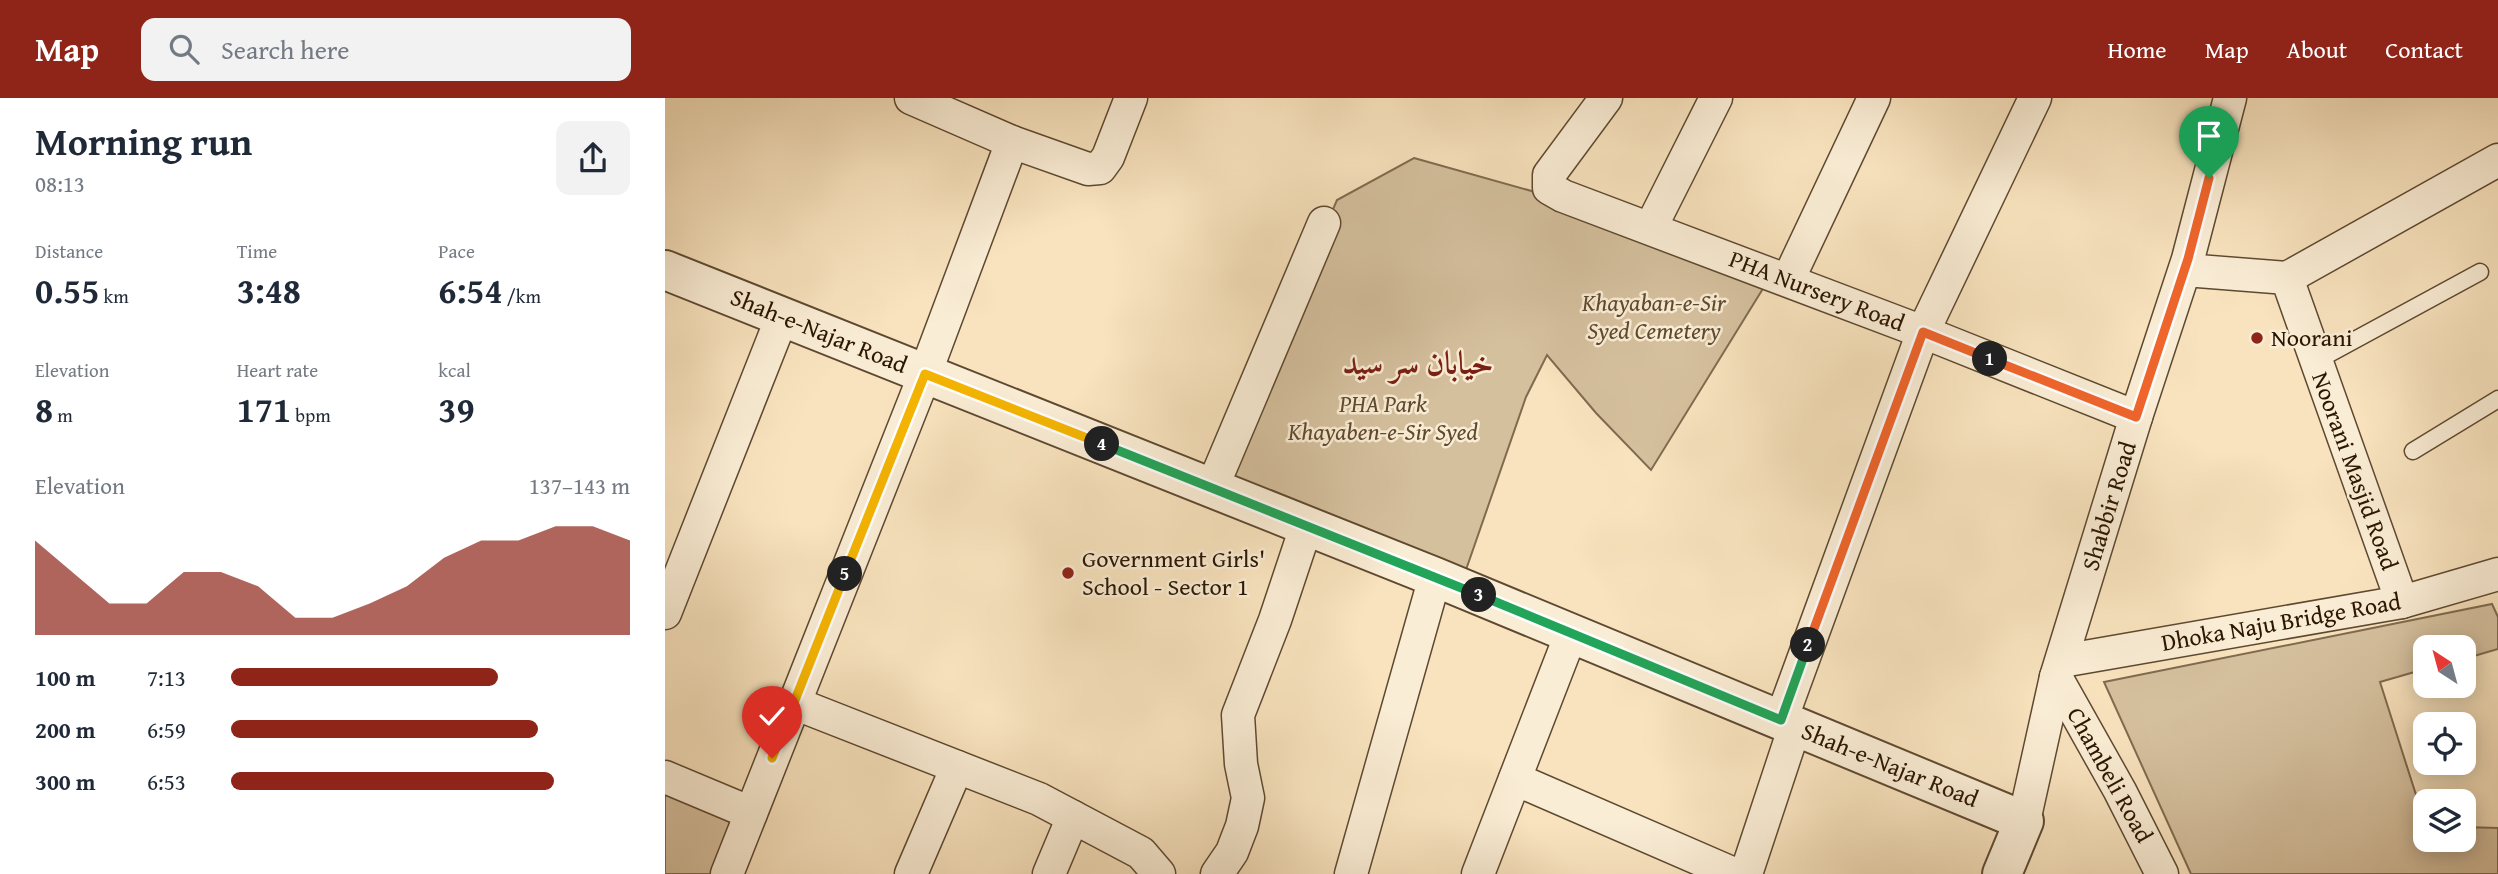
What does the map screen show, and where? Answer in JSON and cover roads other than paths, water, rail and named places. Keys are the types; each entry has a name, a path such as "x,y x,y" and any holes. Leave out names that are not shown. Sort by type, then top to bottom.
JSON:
{"street":[{"path":"911,98 974,111 1012,142 1088,169 1100,168 1108,157 1131,98"},
{"name":"PHA Nursery Road","path":"1606,98 1549,175 1549,188 1563,196 1651,227 2136,417"},
{"path":"1651,227 1716,98"},
{"path":"1788,280 1874,98"},
{"path":"1746,874 1788,723 1923,332 2035,98"},
{"name":"Shabbir Road","path":"2003,874 2024,821 2059,669 2136,417 2185,270 2230,98"},
{"path":"727,874 925,374 1012,142"},
{"path":"2185,270 2287,278 2498,160"},
{"path":"1212,488 1324,223"},
{"name":"Shah-e-Najar Road","path":"665,270 1435,577 2024,821"},
{"name":"Noorani Masjid Road","path":"2287,278 2402,602"},
{"path":"665,613 782,317"},
{"path":"1216,874 1232,852 1242,826 1248,798 1241,764 1238,715 1275,620 1306,527"},
{"name":"Dhoka Naju Bridge Road","path":"2059,669 2402,602 2498,574"},
{"path":"1351,874 1435,577"},
{"path":"1478,874 1571,634"},
{"name":"Chambeli Road","path":"2059,669 2162,874"},
{"path":"794,703 1039,799 1142,853 1159,874"},
{"path":"911,874 957,767"},
{"path":"665,777 751,813"},
{"path":"1514,779 1734,874"},
{"path":"1049,874 1073,817"}],"lane":[{"path":"2316,361 2480,272"},
{"path":"2413,451 2498,399"}],"place":[{"name":"Noorani","path":"2257,338"},
{"name":"Government Girls' School - Sector 1","path":"1068,573"}],"district":[{"name":"خیابان سر سید","path":"1418,363"}],"park label":[{"name":"Khayaban-e-Sir Syed Cemetery","path":"1654,317"},
{"name":"PHA Park Khayaben-e-Sir Syed","path":"1383,418"}]}
